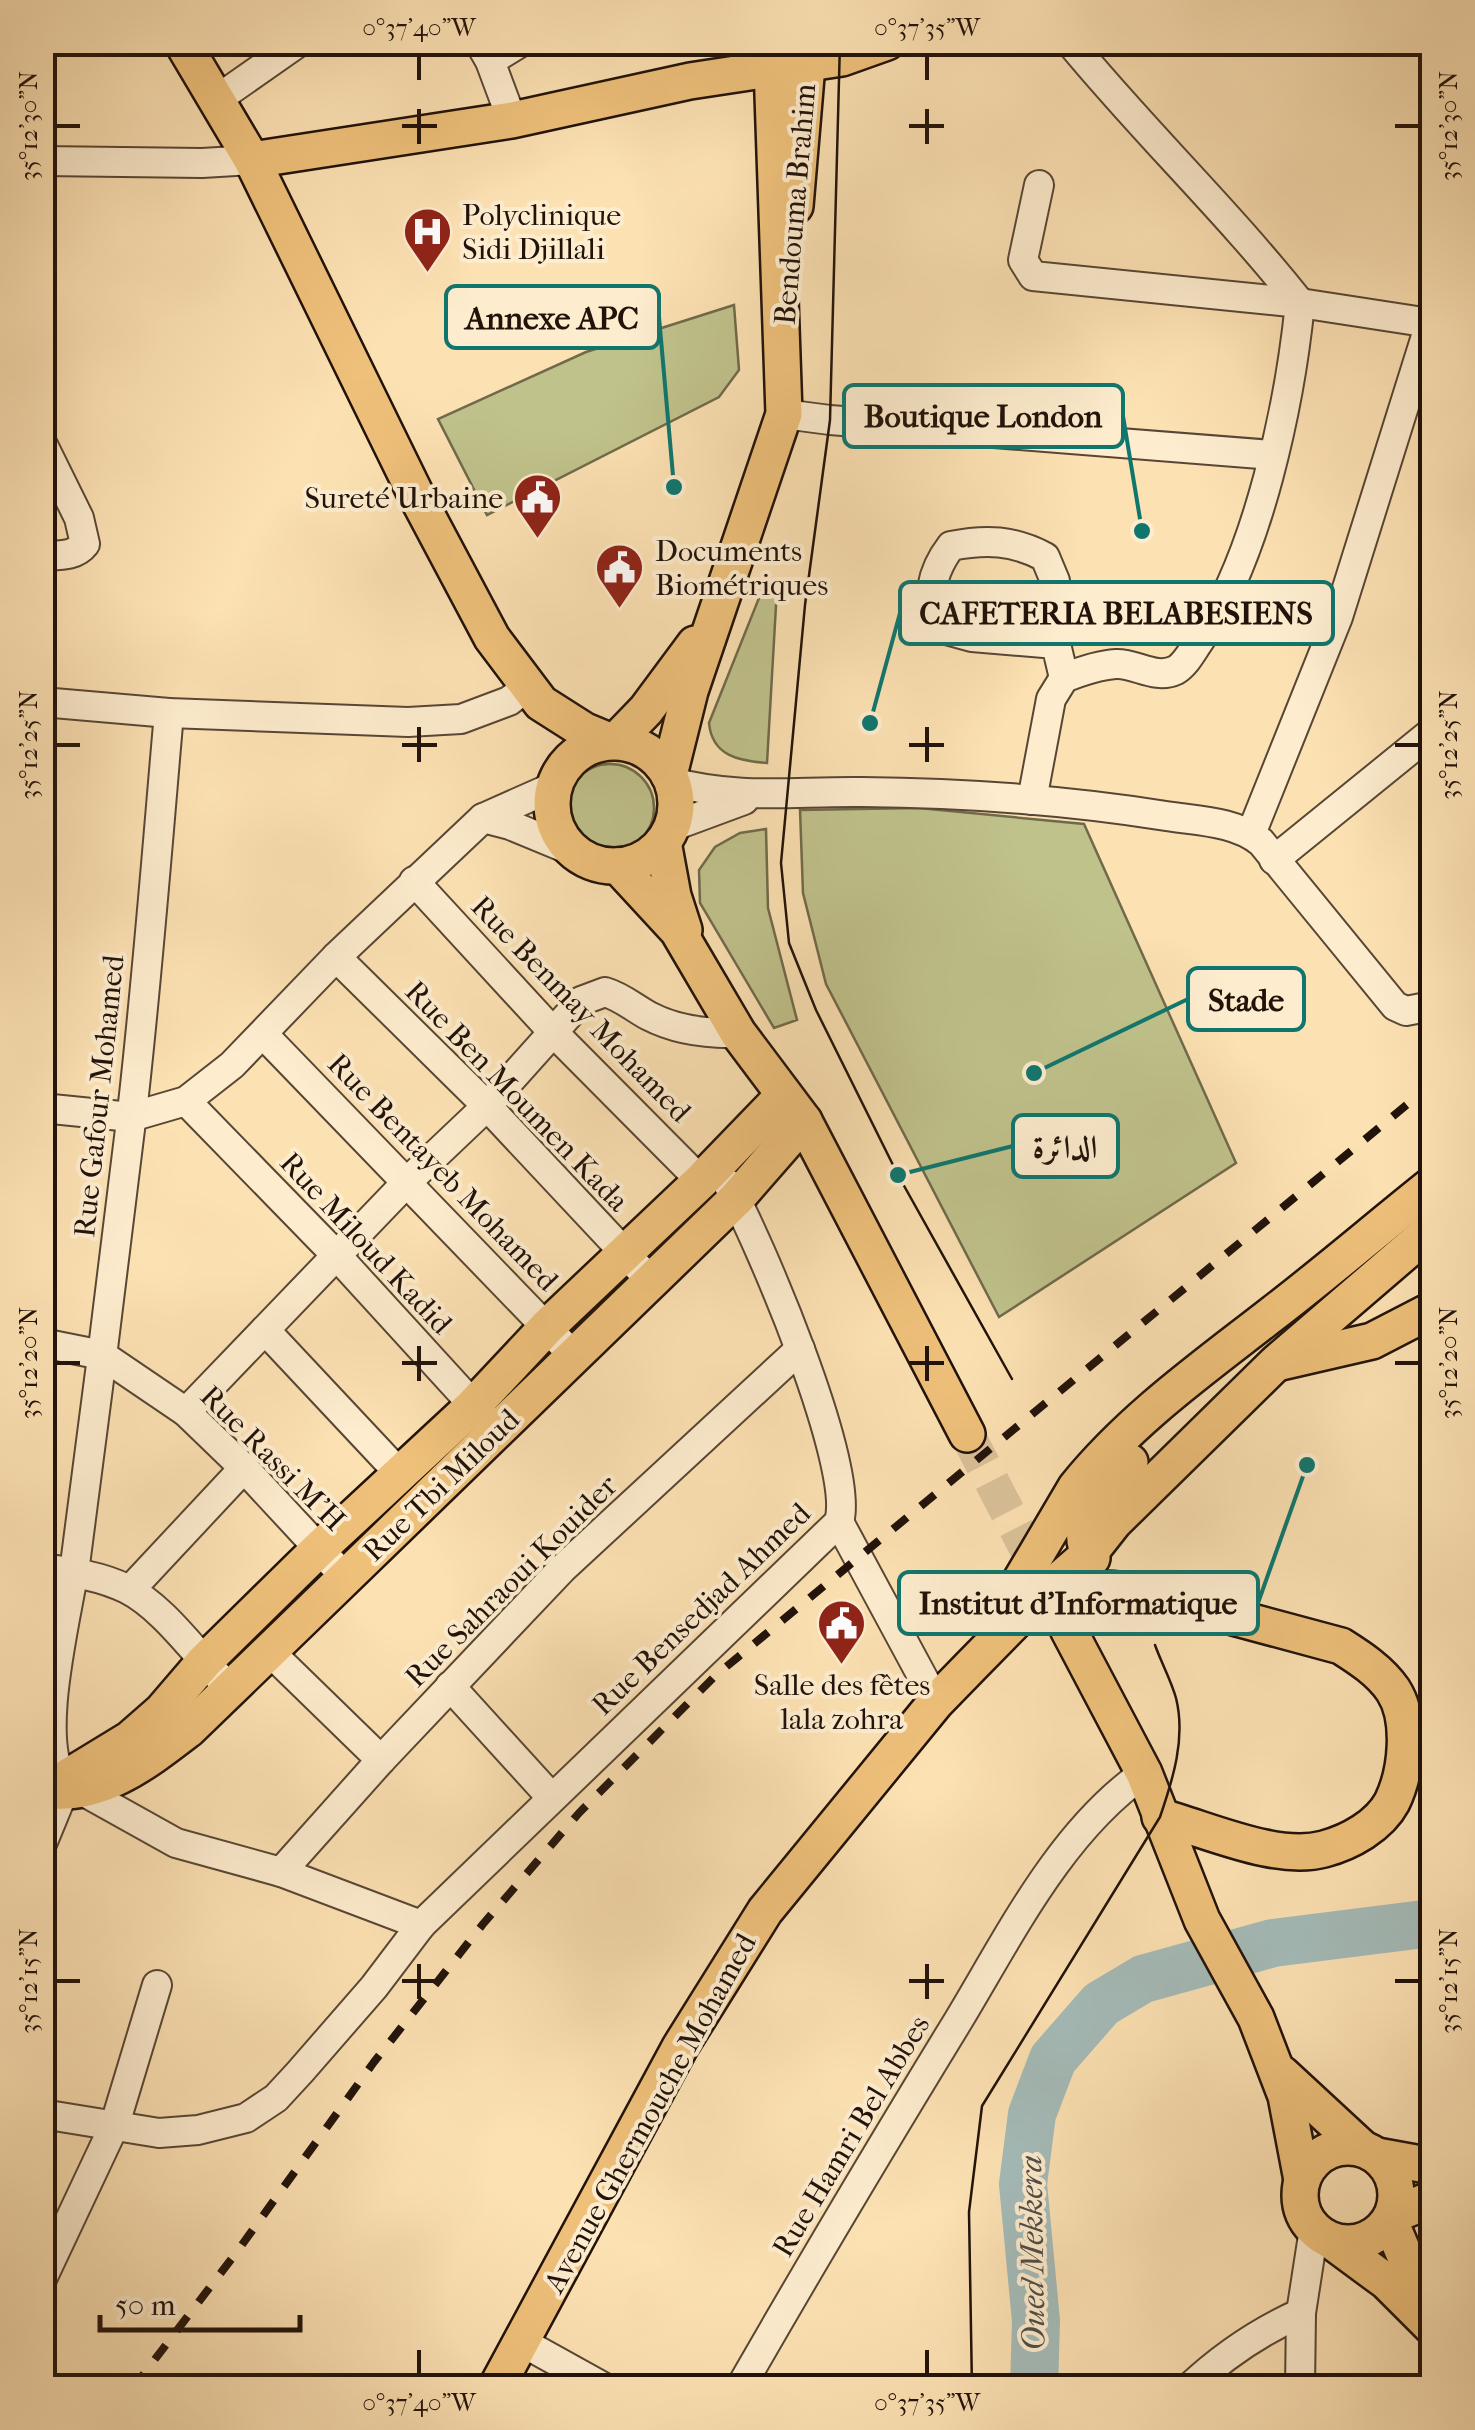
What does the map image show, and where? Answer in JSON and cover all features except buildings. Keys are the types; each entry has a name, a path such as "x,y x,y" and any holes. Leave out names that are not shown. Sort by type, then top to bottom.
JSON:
{"main road":[{"path":"182,42 252,160 416,495 492,638 534,694 562,718 613,741 644,749 671,778 676,810 667,835 673,896 692,949 738,1033 794,1108 968,1434"},
{"path":"252,160 512,120 769,54 842,58 886,42"},
{"name":"Bendouma Brahim","path":"671,778 690,692 784,414 769,54"},
{"name":"Bendouma Brahim","path":"781,366 804,54"},
{"name":"Bendouma Brahim","path":"613,741 646,710 718,610"},
{"path":"534,694 561,774"},
{"path":"613,741 593,745 561,774 552,798 553,818 560,836 586,860 618,866 643,858 667,835"},
{"path":"618,866 692,949"},
{"path":"59,1788 130,1739 162,1711 204,1662 400,1474 486,1418 548,1326 709,1173 794,1108"},
{"name":"Rue Tbi Miloud","path":"59,1788 112,1780 147,1761 190,1729 345,1578 486,1418 574,1356 736,1198 794,1108"},
{"path":"972,1664 1065,1504 1091,1468 1198,1371 1424,1204"},
{"path":"972,1664 1088,1555 1114,1522 1276,1363 1432,1229"},
{"path":"1276,1363 1372,1341 1432,1310"},
{"path":"1131,1590 1088,1555 1085,1528 1102,1492 1255,1342 1272,1315"},
{"path":"1034,1602 1089,1587 1131,1590 1341,1646 1383,1678 1402,1708 1403,1760 1392,1802 1372,1825 1354,1837 1320,1850 1265,1848 1160,1817"},
{"path":"1068,1629 1144,1774 1202,1920 1256,2018 1277,2069 1302,2180 1301,2206 1322,2235 1387,2282 1432,2324"},
{"name":"Avenue Ghermouche Mohamed","path":"496,2388 680,2047 737,1953 765,1911 936,1702 972,1664"},
{"path":"1181,1873 1205,1853 1236,1842"},
{"path":"1277,2069 1318,2110 1392,2172 1396,2182 1396,2205 1382,2230 1352,2244 1322,2235"},
{"path":"1302,2180 1319,2156 1347,2146 1432,2166"},
{"path":"1391,2218 1432,2198"},
{"path":"1391,2218 1425,2283 1432,2324"}],"street":[{"path":"216,100 299,42"},
{"path":"512,120 484,52 521,42"},
{"path":"1064,678 1118,664 1152,673 1173,672 1183,665 1218,613 1273,456 1294,359 1300,303 1248,236 1113,94 1070,42"},
{"path":"42,162 202,164 252,160"},
{"path":"1040,185 1024,260 1032,276 1432,320 1338,617 1252,834"},
{"path":"784,414 1273,456"},
{"path":"42,443 79,518 85,544 72,554 42,556"},
{"path":"1032,800 1051,700 1064,678 1056,644 1055,580 1045,556 1024,546 984,540 951,546 936,565 932,613 939,628 972,637 1056,644"},
{"path":"42,702 169,713 408,722 461,720 534,694"},
{"name":"Rue Gafour Mohamed","path":"59,1788 51,1743 58,1658 74,1572 131,1117 169,713"},
{"path":"1274,860 1432,732"},
{"path":"42,1108 131,1117 186,1100 232,1065 336,957 483,818 561,774"},
{"path":"671,778 707,791 760,796 862,792 1032,800 1225,825 1252,834 1395,1006 1406,1011 1432,1006"},
{"path":"667,835 730,804 760,796"},
{"path":"483,818 573,851"},
{"name":"Rue Benmay Mohamed","path":"414,881 553,1032 709,1173"},
{"name":"Rue Ben Moumen Kada","path":"336,957 486,1106 651,1281"},
{"path":"186,1412 408,1181 486,1106 581,1001 605,992 675,1025 715,1034 738,1033"},
{"name":"Rue Bentayeb Mohamed","path":"263,1034 574,1356"},
{"name":"Rue Miloud Kadid","path":"186,1100 486,1418"},
{"name":"Rue Bensedjad Ahmed","path":"42,2114 159,2133 198,2130 246,2118 276,2098 374,1987 421,1925 839,1522 842,1503 800,1348 736,1198 709,1173"},
{"path":"266,1330 400,1474"},
{"name":"Rue Rassi M'H","path":"42,1343 102,1355 186,1412 244,1468 345,1578"},
{"name":"Rue Sahraoui Kouider","path":"281,1872 380,1760 562,1570 800,1348"},
{"path":"130,1590 244,1468"},
{"path":"839,1522 936,1702"},
{"path":"42,1568 74,1572 130,1590 231,1691"},
{"path":"270,1652 380,1760"},
{"path":"450,1686 551,1796"},
{"name":"Rue Hamri Bel Abbes","path":"740,2388 857,2185 1052,1870 1094,1816 1119,1791 1144,1774"},
{"path":"42,1844 59,1788 176,1843 281,1872 421,1925"},
{"path":"42,2279 114,2124 157,1985"},
{"path":"1300,2388 1301,2314 1322,2235"},
{"path":"1188,2388 1226,2354 1269,2327 1301,2314"},
{"path":"522,2342 605,2388"}],"green space":[{"path":"734,305 739,370 719,397 487,515 438,419 586,352"},
{"path":"763,588 777,588 767,763 747,761 721,750 709,723"},
{"path":"610,764 635,771 647,783 654,808 647,833 635,845 610,852 585,845 573,833 566,808 573,783 585,771"},
{"path":"919,808 1084,824 1236,1163 999,1317 826,984 803,893 800,810"},
{"path":"766,829 768,908 797,1020 774,1028 700,903 699,870 715,847 740,833"}],"waterway":[{"name":"Oued Mekkera","path":"1034,2388 1036,2321 1023,2184 1032,2114 1053,2059 1101,2004 1143,1979 1273,1943 1432,1923"}],"tunnel":[{"path":"967,1434 1045,1584"}],"tram line":[{"path":"840,42 830,420 805,605 781,863 789,943 816,1010 898,1175 1012,1379"},
{"path":"972,2388 969,2212 982,2106 1160,1817 1173,1773 1180,1728 1176,1698 1155,1645"}],"railway":[{"path":"133,2388 374,2062 483,1924 579,1813 715,1676 1432,1084"}],"place":[{"name":"Polyclinique Sidi Djillali","path":"427,274"},
{"name":"Annexe APC","path":"674,487"},
{"name":"Boutique London","path":"1142,531"},
{"name":"Sureté Urbaine","path":"538,540"},
{"name":"Documents Biométriques","path":"620,610"},
{"name":"CAFETERIA BELABESIENS","path":"870,723"},
{"name":"Stade","path":"1034,1073"},
{"name":"الدائرة","path":"898,1175"},
{"name":"Institut d'Informatique","path":"1307,1465"},
{"name":"Salle des fêtes lala zohra","path":"842,1666"}]}
